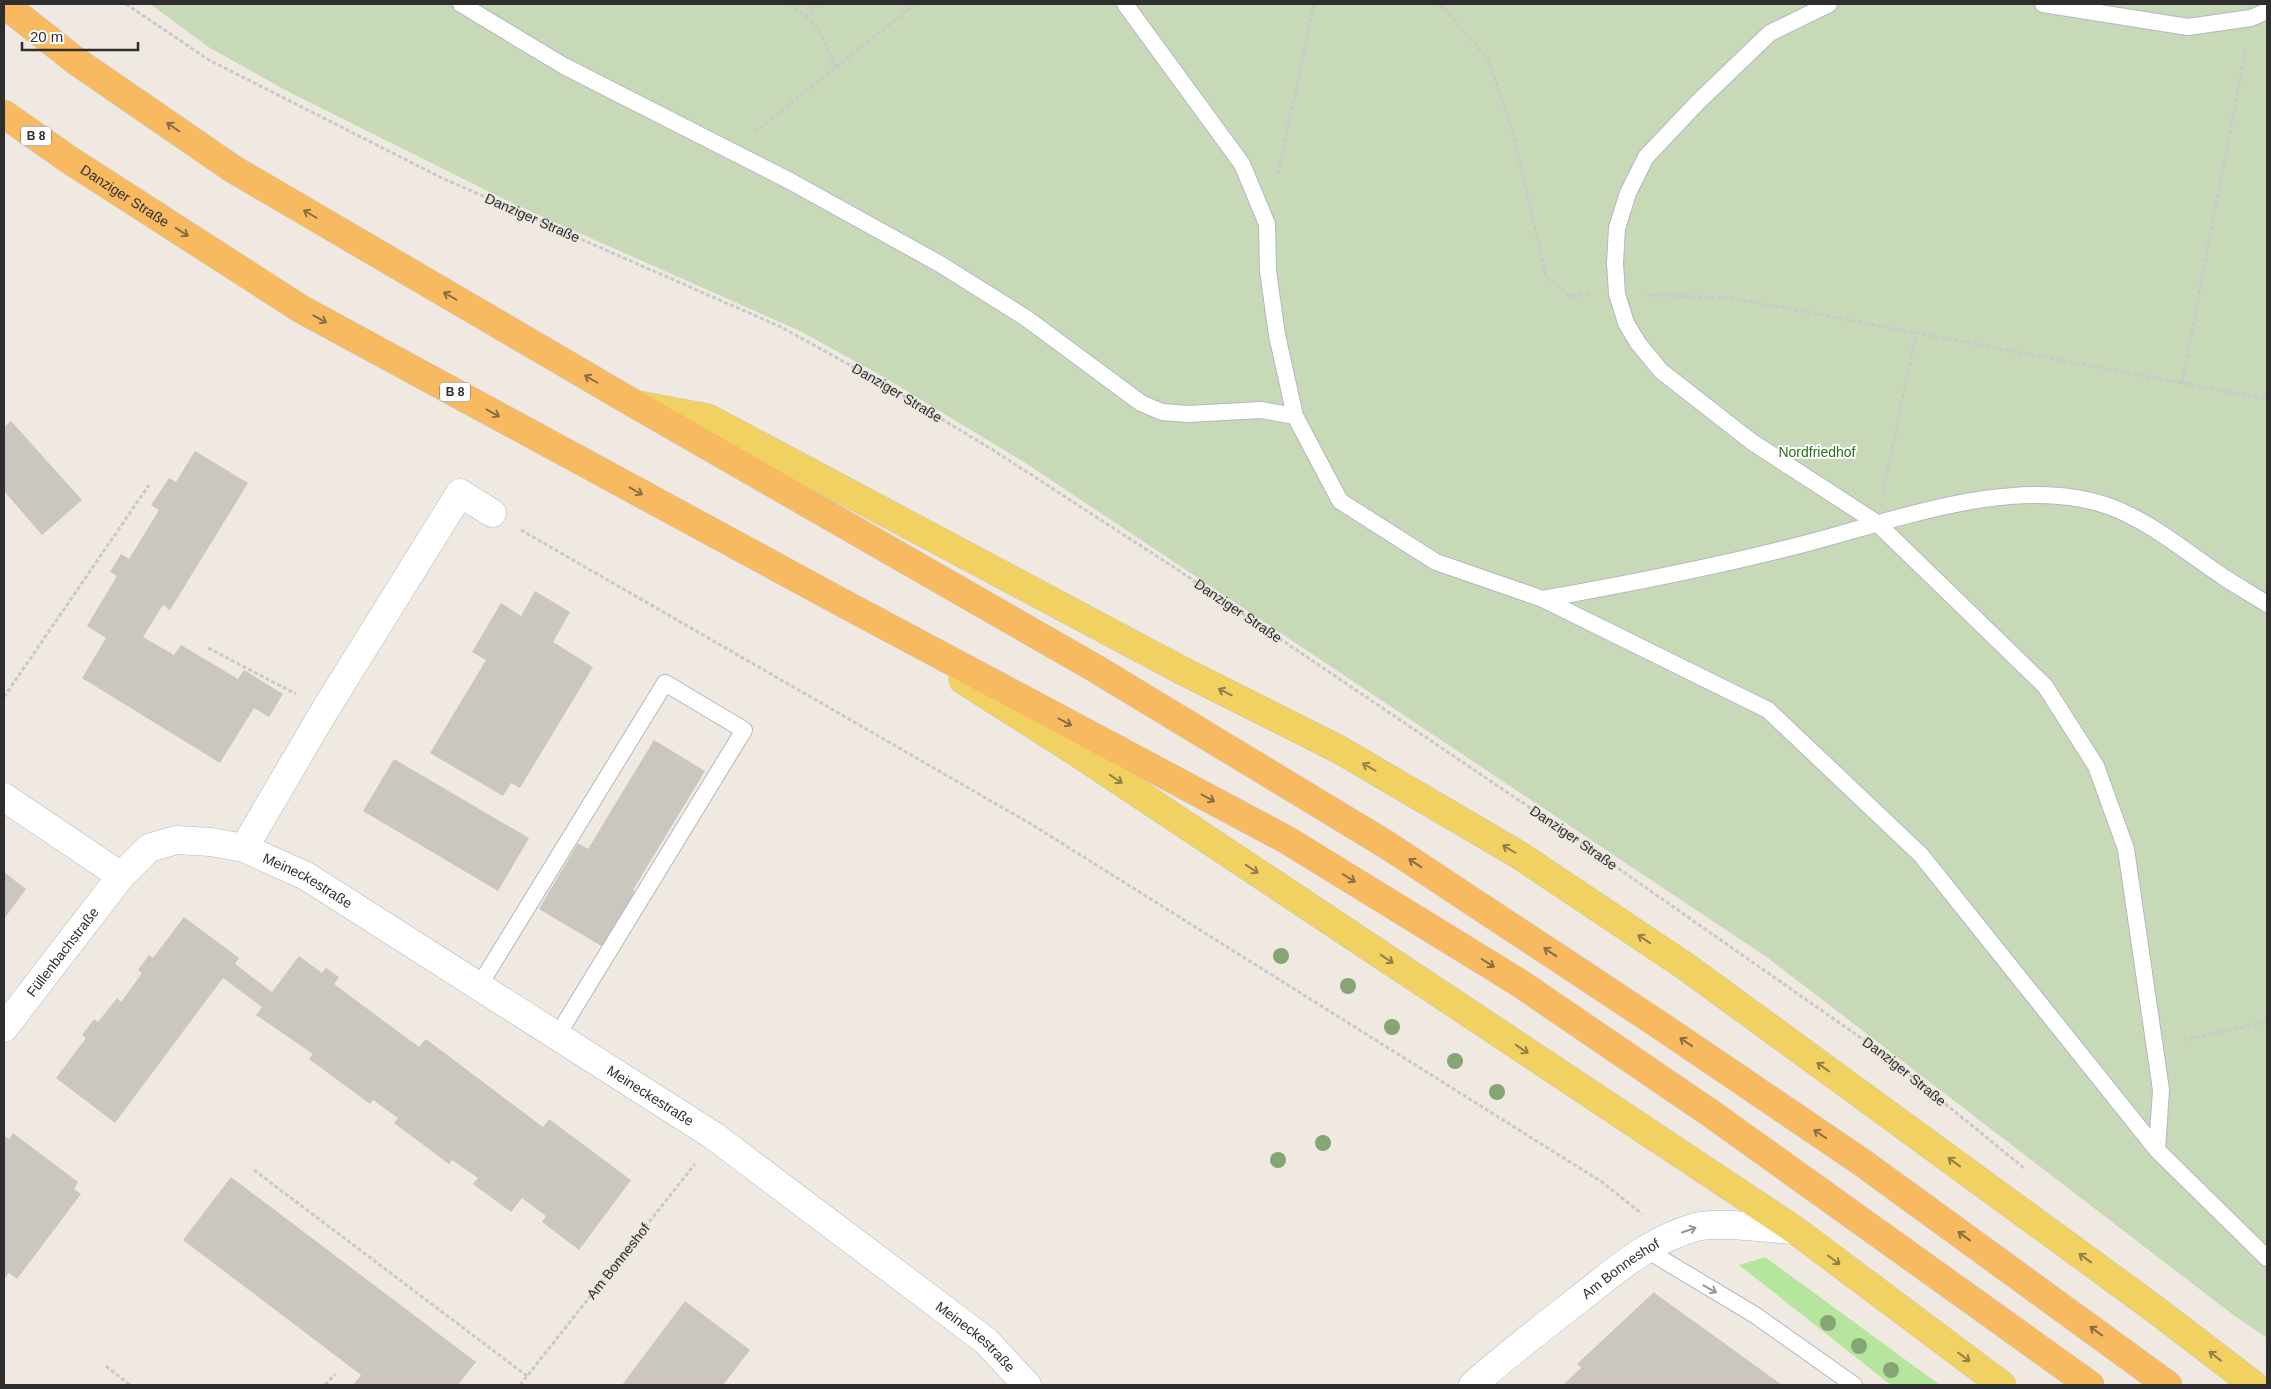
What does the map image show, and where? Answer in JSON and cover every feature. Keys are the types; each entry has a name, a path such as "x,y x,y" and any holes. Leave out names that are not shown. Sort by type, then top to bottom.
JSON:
{"highway":[{"path":"4,4 76,61 233,169 633,404 1098,670 1387,845 1658,1024 1844,1150 2168,1385"},
{"name":"Danziger Straße","path":"4,114 68,158 301,309 852,608 1287,840 1518,982 1713,1115 2090,1385"}],"main road":[{"path":"633,404 708,418 1181,670 1340,750 1519,855 1685,966 2144,1301 2254,1385"},
{"name":"Danziger Straße","path":"852,608 1076,752 1795,1230 2002,1385"}],"street":[{"path":"244,848 325,710 460,493 492,513"},
{"path":"4,797 120,876"},
{"name":"Meineckestraße","path":"120,876 149,848 176,840 211,842 244,848 306,876 714,1136 986,1341 1028,1385"},
{"name":"Füllenbachstraße","path":"4,1028 120,876"},
{"name":"Am Bonneshof","path":"1473,1385 1644,1249 1670,1236 1698,1227 1724,1226 1795,1230"}],"lane":[{"path":"460,4 564,66 731,151 940,264 1026,318 1141,404 1162,412 1188,414 1261,410 1295,416"},
{"path":"1125,4 1242,164 1267,224 1268,271 1277,335 1295,416 1340,501 1436,562 1544,599 1768,710 1921,855 2157,1150 2267,1258"},
{"path":"1829,4 1770,34 1697,103 1646,157 1628,193 1618,228 1617,294 1626,323 1638,343 1661,371 1752,442 1877,523 2045,686 2096,766 2126,849 2162,1090 2157,1150"},
{"path":"2043,4 2188,27 2251,18 2267,10"},
{"path":"1544,599 1650,580 1793,547 1914,513 2000,497 2039,494 2087,500 2118,510 2176,541 2224,577 2267,604"},
{"path":"479,986 665,683 744,730 556,1036"},
{"path":"1644,1249 1755,1315 1854,1385"}],"path":[{"name":"Danziger Straße","path":"126,4 209,60 425,170 782,327 875,379 993,450 1182,572 1569,834 1884,1054 2029,1172"},
{"path":"790,4 818,28 836,68"},
{"path":"805,17 818,4"},
{"path":"731,151 915,4"},
{"path":"1267,224 1314,4"},
{"path":"1440,4 1488,59 1514,136 1546,277 1570,296 1617,294 1732,298 2267,399"},
{"path":"2182,383 2251,18"},
{"path":"1877,523 1916,333"},
{"path":"4,697 149,485"},
{"path":"492,513 1031,824 1602,1182 1647,1218"},
{"path":"208,648 325,710"},
{"path":"2155,1046 2267,1022"},
{"name":"Am Bonneshof","path":"520,1385 692,1169 714,1136"},
{"path":"254,1170 528,1376"},
{"path":"106,1366 130,1385"},
{"path":"325,1385 334,1374"}],"green space":[{"name":"Nordfriedhof","path":"150,4 2267,4 2267,1338 2232,1314 1768,958 1024,462 880,375 800,331 516,205 291,93 210,48"},
{"path":"1765,1257 1940,1385 1891,1385 1739,1265"}],"building":[{"path":"11,421 82,500 42,535 4,491 4,427"},
{"path":"195,451 248,483 170,610 163,605 143,637 174,655 181,645 238,679 244,670 283,694 269,717 254,708 220,763 82,678 106,638 87,626 117,576 110,572 121,554 129,559 159,510 151,505 169,478 176,482"},
{"path":"535,591 570,612 553,642 593,667 520,788 511,783 503,796 430,753 486,660 472,652 501,603 521,616"},
{"path":"654,740 705,771 633,890 636,892 603,947 539,909 578,843 588,849"},
{"path":"394,759 529,838 498,891 363,811"},
{"path":"4,872 26,889 4,919"},
{"path":"184,917 239,958 235,964 272,992 299,956 322,973 326,968 339,977 334,984 419,1047 426,1039 543,1127 549,1119 631,1180 579,1250 542,1222 546,1216 522,1198 511,1212 473,1184 478,1178 452,1160 449,1164 394,1123 398,1118 373,1100 370,1104 309,1059 313,1054 256,1015 262,1007 223,978 115,1123 56,1078 86,1038 82,1035 94,1019 98,1022 117,998 121,1002 142,973 138,970 149,955 153,958"},
{"path":"13,1133 78,1182 74,1189 81,1194 17,1279 9,1273 4,1279 4,1135 9,1139"},
{"path":"231,1177 476,1362 458,1385 353,1385 361,1375 183,1240"},
{"path":"1654,1292 1782,1385 1563,1385 1581,1368 1577,1364"},
{"path":"685,1301 750,1350 723,1385 622,1385"}]}
